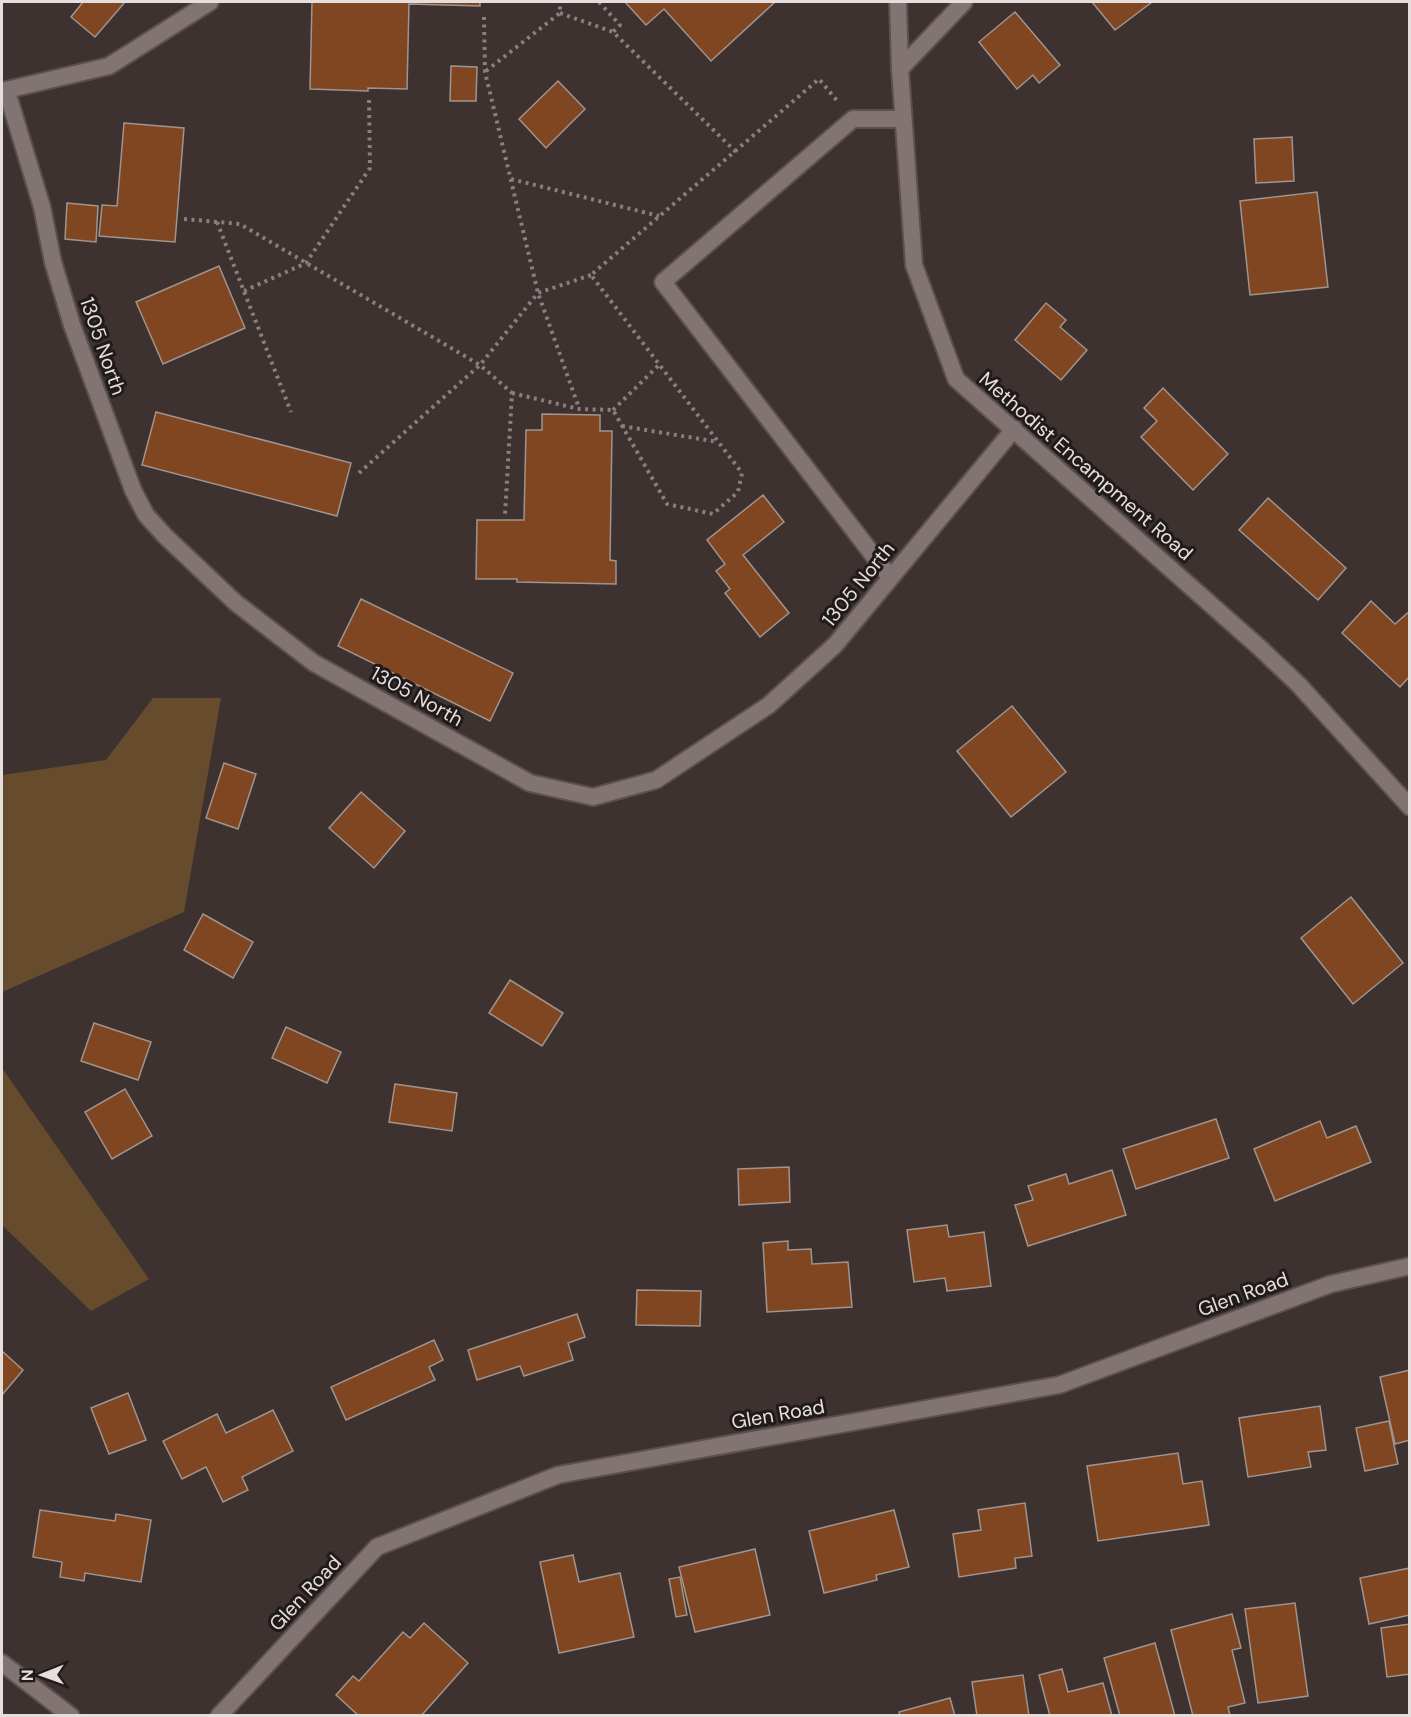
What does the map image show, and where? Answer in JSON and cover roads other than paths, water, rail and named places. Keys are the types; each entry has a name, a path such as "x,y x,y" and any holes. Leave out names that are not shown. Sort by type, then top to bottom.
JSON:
{"street":[{"path":"4,92 109,66 210,2"},
{"name":"Methodist Encampment Road","path":"898,2 903,120 914,265 956,379 1260,648 1299,685 1410,807"},
{"path":"900,69 964,2"},
{"name":"1305 North","path":"4,92 42,207 53,262 72,325 133,490 146,515 236,603 314,663 530,783 593,796 656,780 768,705 836,645 1014,429"},
{"path":"891,577 663,282 853,120 903,120"},
{"name":"Glen Road","path":"219,1716 377,1547 558,1475 1059,1385 1331,1284 1410,1266"},
{"path":"2,1663 71,1716"}]}
